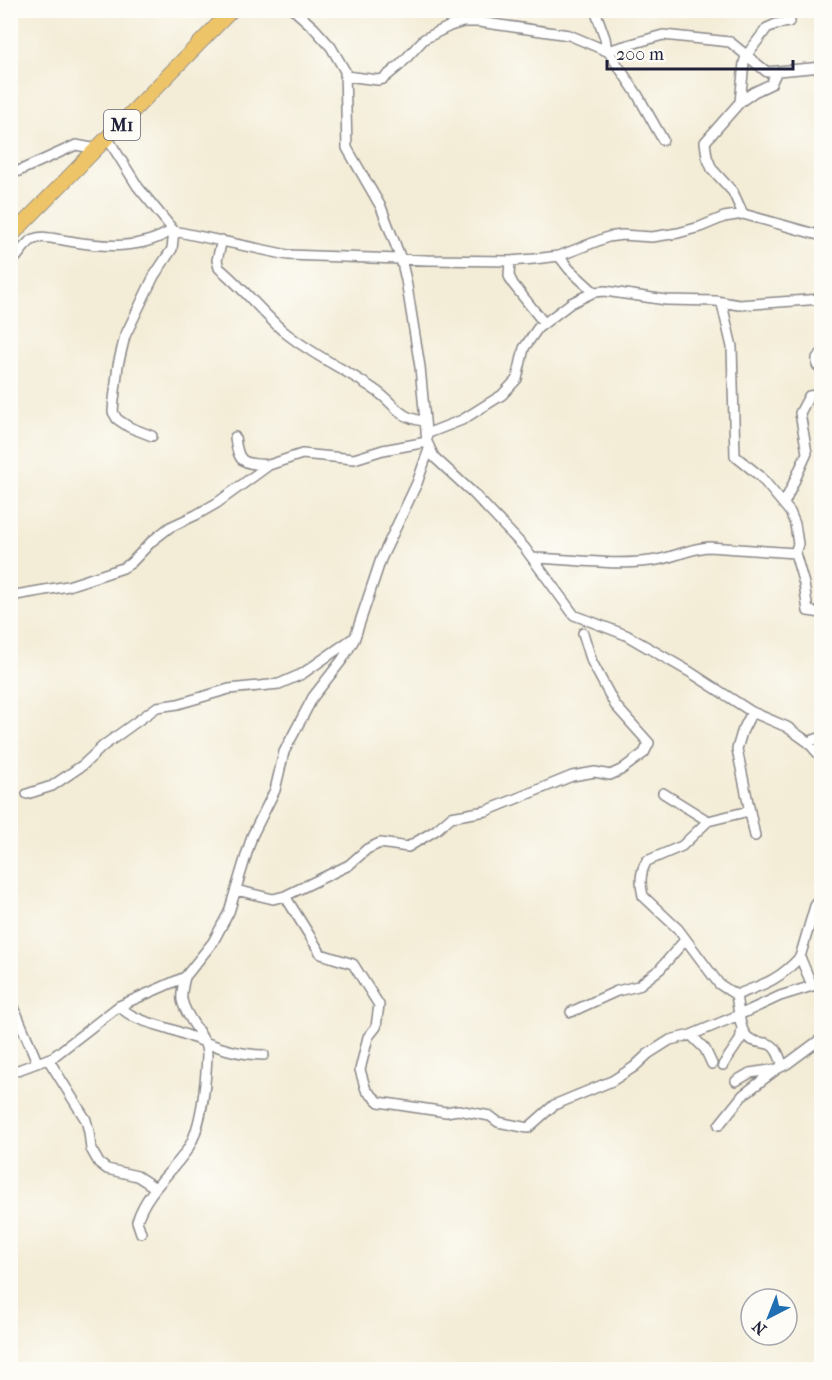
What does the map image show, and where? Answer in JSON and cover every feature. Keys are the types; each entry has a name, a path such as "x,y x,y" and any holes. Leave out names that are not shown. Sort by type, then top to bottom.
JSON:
{"highway":[{"name":"M1","path":"10,237 232,11"}],"street":[{"path":"294,10 314,27 331,47 346,75 347,148 365,183 381,207 401,258 420,367 427,442 434,457 498,519 533,558 577,617 626,635 690,672 752,712 787,727 808,742 822,758"},
{"path":"463,22 470,10"},
{"path":"595,10 608,51 637,94 663,140"},
{"path":"740,102 746,56 755,46 763,31 776,24 789,22 794,10"},
{"path":"346,75 383,79 400,65 424,39 463,22 554,31 586,40 608,51 657,36 669,35 730,42 764,70 776,73 822,67"},
{"path":"743,214 733,192 712,169 704,147 707,138 740,102 771,84 776,73"},
{"path":"108,139 143,194 173,230 172,249 154,276 125,336 118,365 114,400 113,412 117,419 129,427 152,436"},
{"path":"12,173 76,145 97,149"},
{"path":"10,263 30,241 38,238 85,244 124,245 157,238 173,230 288,255 510,261 559,256 608,237 622,235 652,237 678,233 724,217 743,214 822,236"},
{"path":"222,240 217,265 281,329 324,360 354,375 381,393 404,417 424,421"},
{"path":"559,256 568,269 594,292"},
{"path":"510,261 509,276 513,284 544,323"},
{"path":"10,596 68,585 123,568 140,556 152,541 170,527 217,502 269,465 302,454 354,459 383,450 427,442 511,387 517,379 524,348 533,333 570,303 594,292 605,291 666,300 739,305 822,299"},
{"path":"722,304 732,347 735,456 760,476 784,504 795,524 798,544 795,553 804,584 808,611 822,613"},
{"path":"822,353 817,358 817,365 822,370"},
{"path":"784,504 807,453 800,413 809,396 822,394"},
{"path":"236,437 238,456 241,460 250,464 269,465"},
{"path":"141,1233 137,1221 154,1187 181,1158 195,1135 205,1080 207,1052 205,1043 183,1004 182,988 185,977 213,942 229,912 252,836 275,790 284,752 291,736 313,697 342,660 356,635 381,559 417,483 427,442"},
{"path":"533,558 629,563 668,558 697,547 795,553"},
{"path":"236,890 273,899 285,896 349,865 368,849 380,843 408,847 436,830 451,817 486,811 572,776 595,772 610,775 644,753 649,743 615,705 592,662 583,633"},
{"path":"27,794 52,786 83,765 103,746 157,707 178,704 230,689 279,684 302,674 356,635"},
{"path":"752,712 741,732 737,749 755,836"},
{"path":"808,742 822,737"},
{"path":"663,793 708,821"},
{"path":"723,1065 740,1040 742,1029 736,995 719,984 678,929 644,896 641,889 641,873 647,861 682,846 708,821 749,811"},
{"path":"285,896 315,948 321,954 353,964 379,1005 376,1027 368,1037 360,1070 366,1090 379,1102 446,1112 458,1110 490,1116 498,1122 528,1128 554,1105 612,1081 634,1067 648,1053 670,1040 691,1035 780,996 817,984 800,957"},
{"path":"736,995 785,973 800,957 815,906 822,896"},
{"path":"571,1012 617,991 638,986 660,969 685,940"},
{"path":"10,1073 59,1053 119,1006 185,977"},
{"path":"10,995 37,1062"},
{"path":"119,1006 129,1015 142,1021 231,1052 264,1055"},
{"path":"742,1029 751,1040 771,1046 776,1050 780,1068"},
{"path":"691,1035 705,1049 712,1064"},
{"path":"718,1125 743,1095 792,1062 822,1038"},
{"path":"48,1059 86,1120 91,1149 99,1163 107,1169 137,1176 154,1187"},
{"path":"736,1081 757,1071 780,1068"}]}
